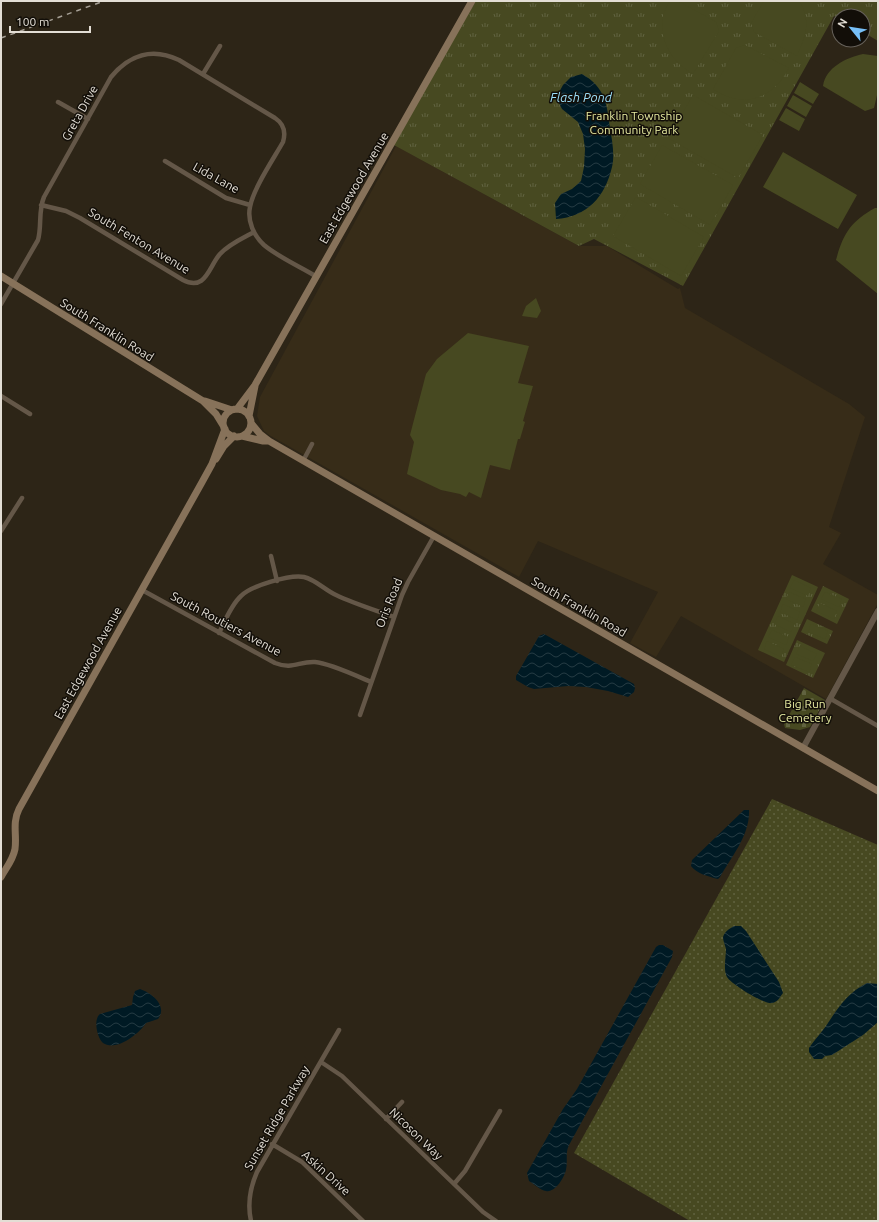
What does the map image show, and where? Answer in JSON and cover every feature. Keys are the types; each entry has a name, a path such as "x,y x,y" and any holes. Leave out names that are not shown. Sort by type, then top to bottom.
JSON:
{"main road":[{"name":"East Edgewood Avenue","path":"255,385 472,1"},
{"name":"South Franklin Road","path":"1,276 203,401 216,415 225,428"},
{"path":"212,464 225,428 225,417 234,410 255,385"},
{"path":"212,464 217,459 224,446 238,436 248,432 255,385"},
{"name":"South Franklin Road","path":"203,401 234,410"},
{"path":"234,410 244,411 250,419"},
{"name":"South Franklin Road","path":"250,419 260,434 269,441 878,791"},
{"path":"225,428 228,433 238,436"},
{"name":"South Franklin Road","path":"238,436 263,442 269,441"},
{"name":"East Edgewood Avenue","path":"1,877 11,860 14,850 15,821 18,809 212,464"}],"street":[{"path":"203,74 220,46"},
{"name":"Greta Drive","path":"1,304 38,240 40,234 41,205 44,197 115,73 125,63 134,58 148,54 165,55 179,60 275,118 283,127 285,135 284,142 253,196 250,205"},
{"path":"58,102 88,119"},
{"name":"Lida Lane","path":"165,161 228,199 250,205 250,218 254,232 260,241 267,248 317,276"},
{"name":"South Fenton Avenue","path":"41,205 74,214 182,280 190,283 202,281 209,274 220,255 230,246 254,232"},
{"path":"1,396 30,414"},
{"path":"303,460 312,444"},
{"path":"1,531 22,498"},
{"name":"Oris Road","path":"360,715 394,617 408,582 434,536"},
{"path":"271,556 277,581"},
{"path":"219,633 241,596 251,588 292,577 305,577 338,596 394,617"},
{"name":"South Routiers Avenue","path":"142,590 277,664 292,666 307,662 320,663 371,682"},
{"path":"803,748 878,611"},
{"path":"831,699 878,726"},
{"name":"Sunset Ridge Parkway","path":"251,1221 249,1206 250,1191 257,1172 339,1030"},
{"name":"Nicoson Way","path":"321,1062 342,1076 483,1212 496,1221"},
{"path":"386,1119 402,1102"},
{"path":"454,1184 466,1171 500,1111"},
{"name":"Askin Drive","path":"272,1144 302,1162 363,1221"}],"shaded area":[{"path":"396,146 579,246 607,246 678,289 680,288 685,308 849,404 865,417 829,527 841,533 823,564 878,595 878,603 826,699 681,616 656,657 630,643 658,592 538,541 519,577 264,431 257,416 260,397"}],"green space":[{"name":"Franklin Township Community Park","path":"476,1 878,1 878,41 871,37 871,8 831,8 831,21 683,286 594,239 579,246 392,144"},
{"path":"670,1 678,1 716,22 719,31 693,74 676,60 665,42 662,21"},
{"path":"764,1 800,1 805,16 806,29 797,56 754,32 751,23"},
{"path":"745,45 789,68 774,88 756,98 746,100 735,99 713,89 736,48"},
{"path":"863,54 878,56 878,91 874,108 865,111 823,86 828,74 838,64"},
{"path":"800,82 819,94 813,104 794,93"},
{"path":"693,95 763,135 738,178 668,138"},
{"path":"793,95 812,106 806,117 787,106"},
{"path":"786,108 805,119 799,131 779,120"},
{"path":"662,145 733,185 710,225 640,184"},
{"path":"783,152 857,195 838,229 763,187"},
{"path":"636,197 704,237 681,276 613,236"},
{"path":"875,208 878,208 878,294 836,260 849,229 860,218"},
{"path":"536,298 541,311 537,318 522,316 526,306"},
{"path":"468,333 529,346 518,383 533,386 523,421 525,422 520,439 518,439 510,470 490,465 481,498 469,492 466,497 460,494 441,490 407,474 414,442 410,435 426,374 437,359"},
{"path":"792,575 818,587 784,662 758,650"},
{"path":"794,580 811,588 808,596 790,588"},
{"path":"823,586 849,599 837,624 811,611"},
{"path":"789,592 806,599 803,607 786,599"},
{"path":"825,592 842,599 839,607 821,599"},
{"path":"820,603 837,611 834,619 816,611"},
{"path":"783,604 800,612 797,620 780,612"},
{"path":"778,616 795,624 791,632 774,624"},
{"path":"807,619 833,631 827,644 801,632"},
{"path":"811,624 828,631 825,639 808,632"},
{"path":"772,630 789,637 786,645 768,637"},
{"path":"797,640 825,653 813,678 786,665"},
{"path":"767,641 784,649 781,657 764,649"},
{"path":"800,646 817,654 813,661 796,654"},
{"path":"795,657 812,664 809,672 791,665"},
{"name":"Big Run Cemetery","path":"804,688 825,700 810,727 800,730 785,728 784,724"},
{"path":"772,799 878,845 878,1221 690,1221 574,1153"}],"water":[{"name":"Flash Pond","path":"582,74 596,85 604,97 608,111 613,162 605,188 593,204 577,214 556,219 555,203 561,194 572,189 581,181 584,167 585,149 583,134 578,122 562,109 559,103 558,94 563,85 571,77"},
{"path":"544,634 634,684 634,692 628,697 608,691 586,687 568,686 534,689 516,680 516,676 539,636"},
{"path":"744,810 749,810 747,828 720,877 718,879 699,873 691,866 692,860"},
{"path":"734,926 741,926 746,931 779,982 783,993 776,1002 768,1003 763,1001 748,993 727,977 725,967 726,949 723,937 729,929"},
{"path":"663,945 673,951 672,957 569,1145 567,1151 566,1170 563,1177 553,1190 546,1191 529,1181 527,1173 563,1109 577,1089 656,947"},
{"path":"867,983 878,984 878,1022 863,1035 832,1055 825,1056 822,1059 814,1059 809,1052 809,1048 845,1000"},
{"path":"140,989 154,997 160,1005 161,1014 158,1019 146,1023 133,1037 120,1044 108,1045 103,1043 99,1037 96,1024 98,1016 100,1014 132,1005 135,991"}],"railway":[{"path":"1,38 104,1"}]}
